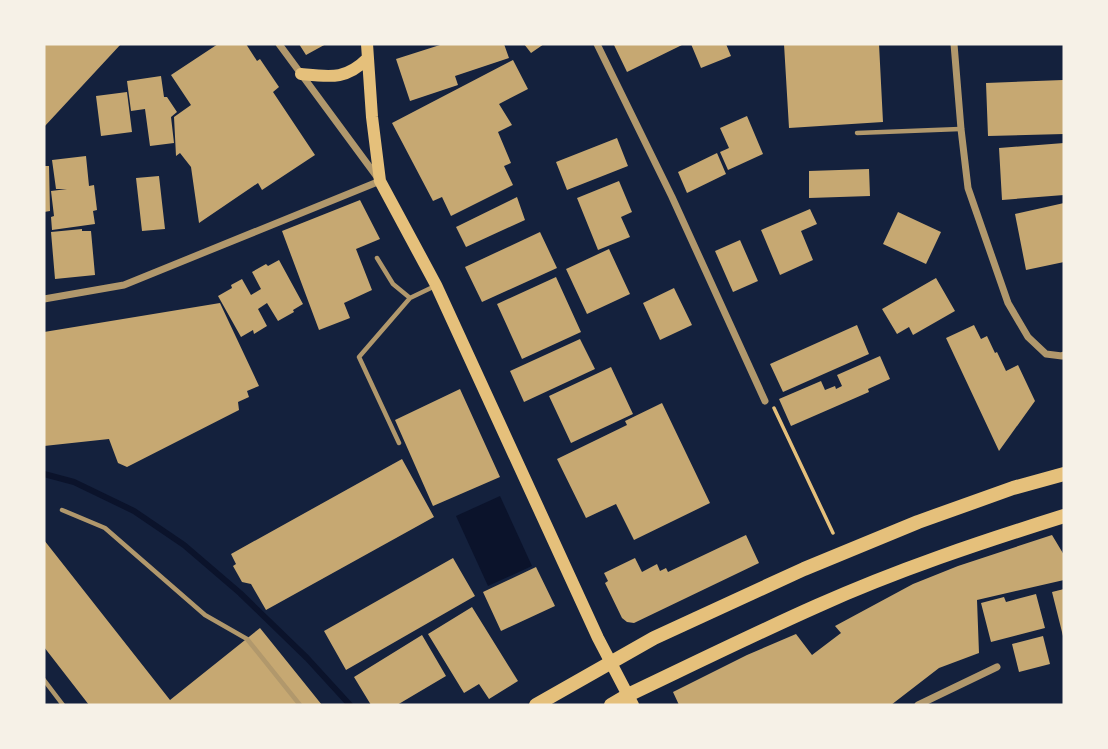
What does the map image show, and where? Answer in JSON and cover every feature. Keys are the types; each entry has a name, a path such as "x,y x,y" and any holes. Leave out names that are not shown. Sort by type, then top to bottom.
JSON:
{"main road":[{"path":"367,44 380,181 436,285 610,663 630,700"},
{"path":"301,74 330,77 344,75 358,68 368,58"},
{"path":"536,705 654,638 804,569 929,518 1013,488 1064,474"},
{"path":"611,705 630,700 818,606 869,584 986,540 1064,516"}],"street":[{"path":"44,299 124,285 380,181 279,44"},
{"path":"597,44 672,197 765,401"},
{"path":"954,44 968,188 1007,303 1028,337 1046,354 1064,355"},
{"path":"918,705 997,667"}],"lane":[{"path":"857,133 961,129"},
{"path":"377,258 393,284 410,299"},
{"path":"399,443 359,356 410,299 436,285"},
{"path":"62,510 105,528 205,615 247,639 300,705"},
{"path":"44,680 63,705"}],"path":[{"path":"765,401 776,410 833,533"}],"water":[{"path":"500,496 532,566 488,586 456,516"}],"building":[{"path":"44,44 121,44 44,127"},
{"path":"218,44 246,44 257,61 260,59 279,87 273,92 315,155 262,190 258,183 199,223 191,167 180,153 176,156 174,117 191,105 171,75"},
{"path":"299,44 326,44 306,55"},
{"path":"443,44 504,44 509,58 455,76 458,85 410,101 396,59"},
{"path":"524,44 544,44 531,53"},
{"path":"684,44 627,72 614,45"},
{"path":"691,44 726,44 731,56 701,68"},
{"path":"784,44 879,44 883,122 789,128"},
{"path":"513,60 528,89 499,104 512,125 498,132 511,163 504,166 513,185 451,216 442,197 433,201 392,123"},
{"path":"161,76 164,97 167,97 177,112 171,117 174,143 150,146 145,109 131,111 127,81"},
{"path":"1063,80 1064,134 988,136 986,83"},
{"path":"127,92 132,132 101,136 96,96"},
{"path":"747,116 763,154 728,170 720,152 729,148 720,128"},
{"path":"617,138 628,166 567,190 556,162"},
{"path":"1064,143 1064,195 1002,200 999,148"},
{"path":"717,153 726,174 687,193 678,172"},
{"path":"86,156 89,186 94,185 97,210 93,211 95,224 52,230 51,217 54,216 51,191 67,189 56,189 52,160"},
{"path":"44,166 49,166 50,211 44,212"},
{"path":"869,169 870,196 809,198 809,171"},
{"path":"159,176 165,229 142,231 136,178"},
{"path":"619,181 632,212 621,217 630,237 598,250 577,198"},
{"path":"517,197 525,220 466,247 456,227"},
{"path":"360,200 380,239 356,249 372,290 344,303 350,318 319,330 282,231"},
{"path":"1064,203 1064,262 1026,270 1015,214"},
{"path":"810,209 817,224 801,231 813,260 780,275 761,230"},
{"path":"898,212 941,232 926,264 883,244"},
{"path":"82,229 91,231 95,275 55,279 51,232"},
{"path":"540,232 557,268 482,302 465,267"},
{"path":"740,240 758,281 733,292 715,251"},
{"path":"609,249 630,294 587,314 566,269"},
{"path":"279,260 303,304 278,321 267,303 258,309 267,326 254,334 253,330 241,337 218,296 242,279 251,295 261,289 252,272"},
{"path":"556,277 581,332 522,359 497,304"},
{"path":"936,278 955,311 913,335 909,327 897,334 882,309"},
{"path":"674,288 692,325 660,340 643,303"},
{"path":"220,303 259,386 247,391 249,397 238,402 239,410 127,467 118,463 109,439 44,446 44,332"},
{"path":"857,325 869,354 783,392 770,364"},
{"path":"974,325 981,339 987,336 1006,371 1018,365 1035,401 999,451 946,338"},
{"path":"580,339 595,369 524,402 510,371"},
{"path":"880,356 890,379 868,389 869,392 791,426 779,399 821,381 825,390 835,386 836,389 842,386 837,375"},
{"path":"611,367 633,414 571,443 549,396"},
{"path":"460,389 500,477 433,506 395,420"},
{"path":"662,403 710,503 634,540 616,504 586,518 557,459 627,425 625,421"},
{"path":"402,459 434,517 266,610 251,584 242,582 233,566 236,564 231,554"},
{"path":"746,535 759,563 634,623 622,618 605,583 608,581 604,573 635,558 642,572 657,564 660,571 666,568 668,572"},
{"path":"1052,535 1064,555 1064,580 977,600 979,653 939,668 891,705 679,705 673,692 796,634 812,655 841,633 835,626 913,584"},
{"path":"44,540 170,700 260,628 322,705 89,705 44,647"},
{"path":"453,558 475,596 346,670 324,631"},
{"path":"536,567 555,606 501,631 483,592"},
{"path":"1064,589 1064,636 1063,636 1052,592"},
{"path":"1036,594 1045,628 991,642 981,603 1004,597 1006,602"},
{"path":"472,607 518,681 489,699 479,684 464,693 428,634"},
{"path":"422,635 446,676 397,705 371,705 354,677"},
{"path":"1043,636 1050,664 1019,672 1012,644"}],"waterway":[{"path":"44,474 74,482 134,511 184,545 240,593 307,658 350,705"}]}
